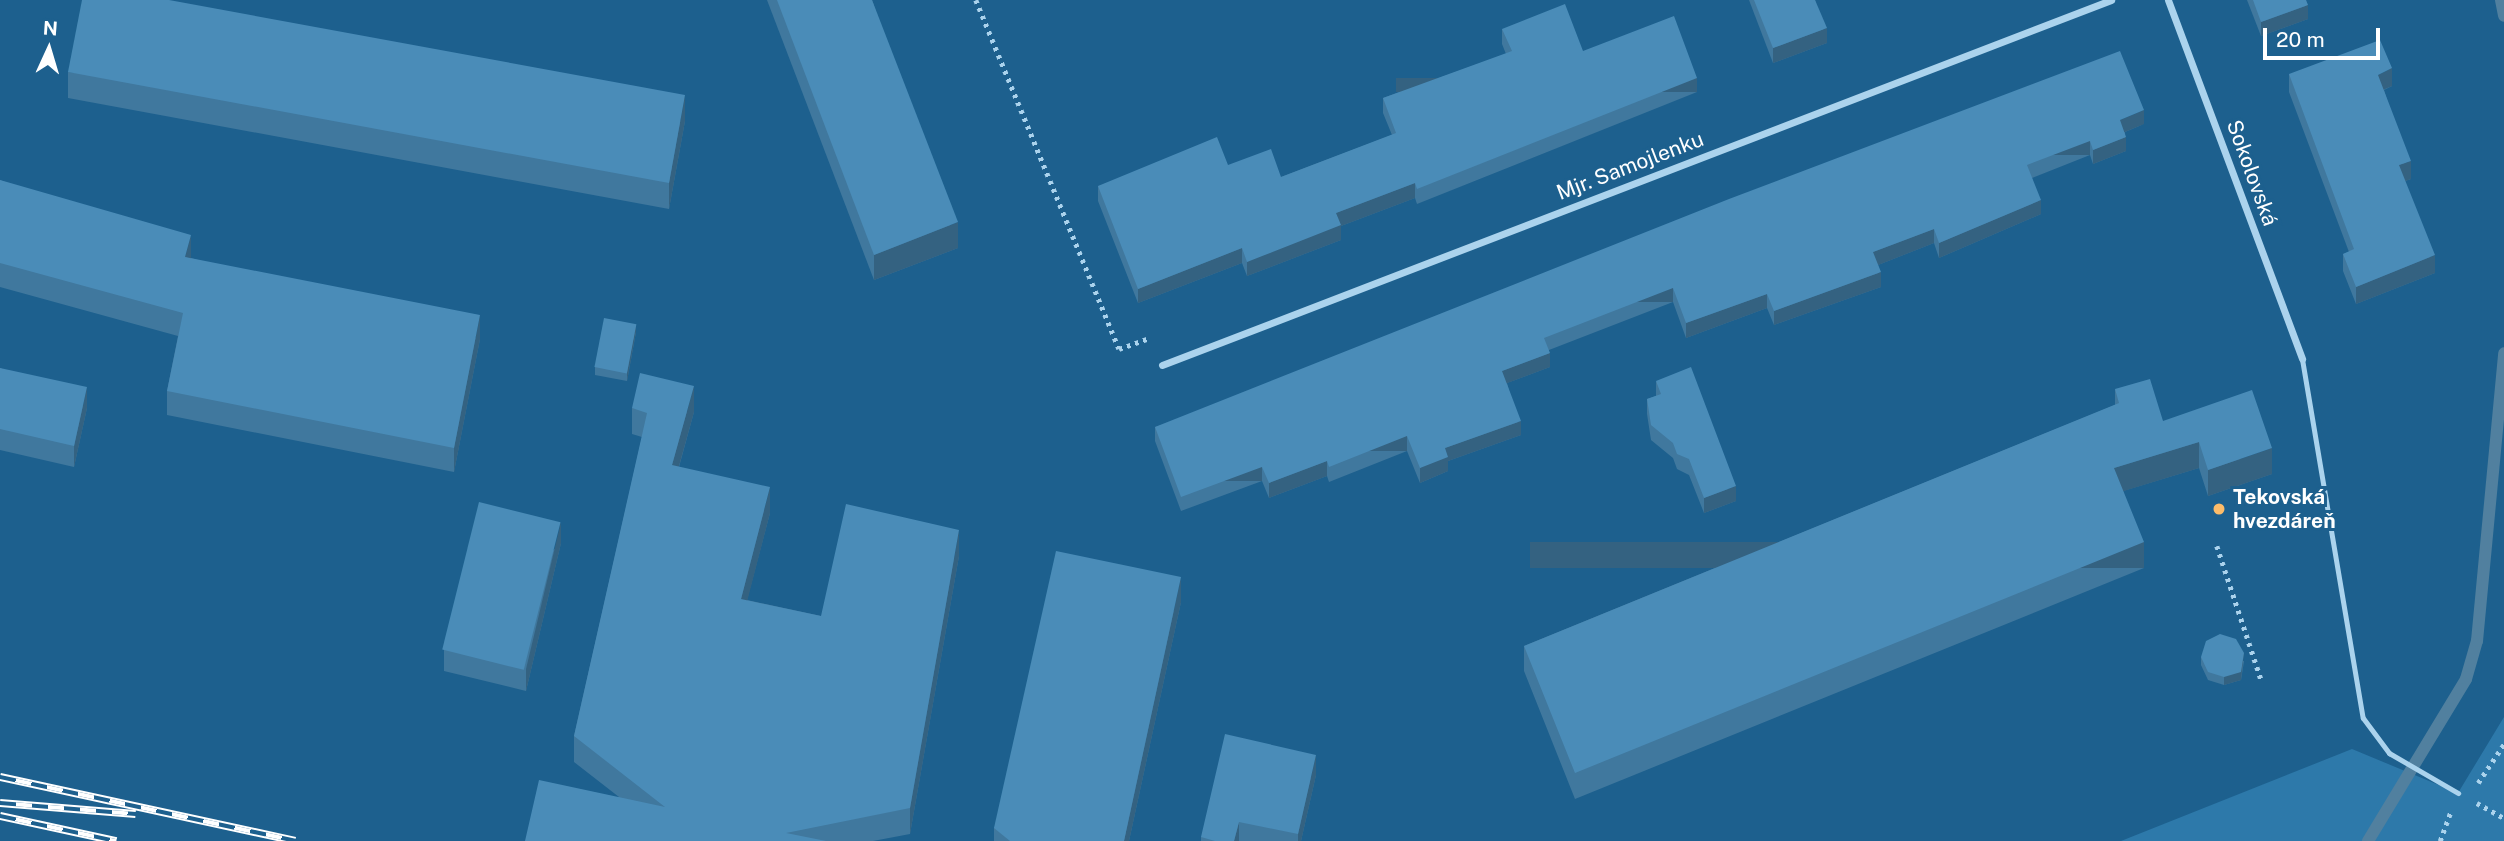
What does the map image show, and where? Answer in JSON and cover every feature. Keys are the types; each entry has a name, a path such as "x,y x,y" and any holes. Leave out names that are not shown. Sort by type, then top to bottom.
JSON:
{"street":[{"name":"Mjr. Samojlenku","path":"1163,365 2111,0"},
{"name":"Sokolovská","path":"2168,0 2302,359"}],"lane":[{"path":"2302,359 2363,718 2389,753 2458,793"}],"path":[{"path":"976,0 1119,349 1149,338"},
{"path":"2217,546 2262,682"},
{"path":"2458,793 2483,781 2504,744"},
{"path":"2458,793 2504,818"}],"shaded area":[{"path":"2504,717 2504,841 2121,841 2352,749 2458,793"}],"building":[{"path":"82,0 169,0 685,95 669,183 68,72"},
{"path":"777,0 872,0 958,222 874,255"},
{"path":"1754,0 1815,0 1827,28 1773,48"},
{"path":"2253,0 2306,0 2308,5 2261,22"},
{"path":"1565,4 1583,51 1674,16 1697,78 1417,189 1415,183 1336,213 1341,225 1247,262 1242,248 1138,289 1098,186 1217,137 1228,165 1271,149 1281,177 1396,133 1383,98 1512,51 1502,29"},
{"path":"2380,40 2392,68 2378,75 2411,161 2399,165 2435,255 2356,287 2343,254 2354,249 2289,74"},
{"path":"2120,51 2144,110 2120,120 2126,137 2093,150 2090,141 2027,165 2041,200 1939,243 1934,229 1873,252 1881,272 1774,311 1767,294 1686,323 1673,288 1544,338 1550,353 1502,371 1521,421 1445,448 1448,457 1420,468 1407,436 1329,467 1327,461 1269,483 1262,467 1181,497 1155,427 1729,199"},
{"path":"0,180 191,235 185,257 480,315 454,448 167,391 183,313 0,263"},
{"path":"604,318 636,324 627,373 594,367"},
{"path":"1691,367 1736,486 1704,498 1689,459 1677,454 1673,443 1651,425 1647,399 1661,394 1656,381"},
{"path":"0,368 87,387 74,446 0,429"},
{"path":"640,373 694,386 672,465 770,487 741,599 821,616 846,504 959,530 910,808 786,833 826,841 525,841 539,780 665,807 574,736 647,413 632,408"},
{"path":"2150,379 2163,421 2252,390 2272,448 2208,470 2199,442 2114,468 2144,542 1575,773 1524,646 2119,403 2115,389"},
{"path":"479,502 561,522 524,670 442,649"},
{"path":"1056,551 1181,577 1124,841 1010,841 994,828"},
{"path":"2220,634 2236,639 2244,653 2241,672 2224,677 2208,672 2201,657 2206,641"},
{"path":"1225,734 1316,755 1298,834 1239,822 1234,841 1215,841 1201,837"}],"waterway":[{"path":"2501,0 2504,16"},
{"path":"2368,841 2466,679 2477,641 2504,353"}],"railway":[{"path":"0,777 295,841"},
{"path":"0,803 136,814"},
{"path":"0,816 116,841"}],"place":[{"name":"Tekovská hvezdáreň","path":"2219,509"}]}
